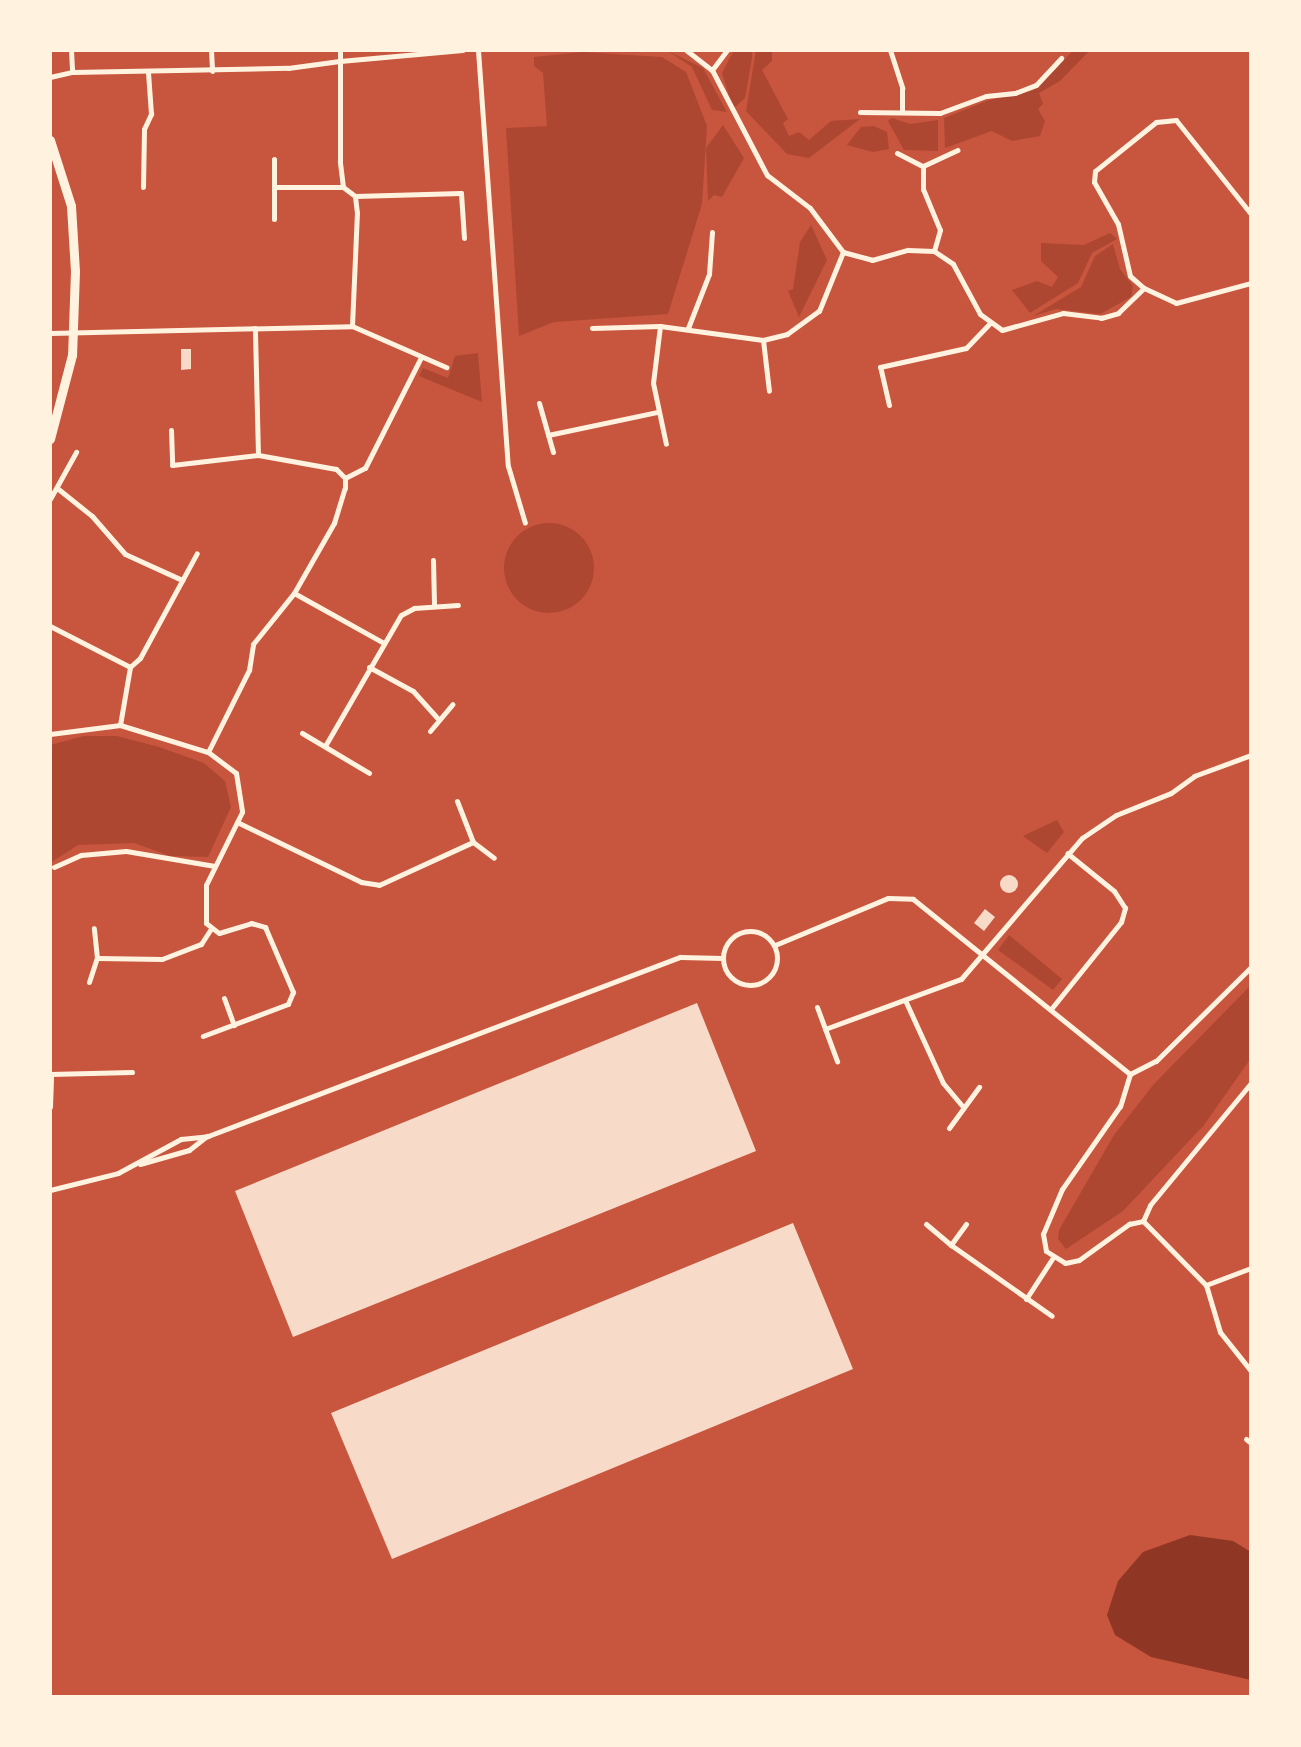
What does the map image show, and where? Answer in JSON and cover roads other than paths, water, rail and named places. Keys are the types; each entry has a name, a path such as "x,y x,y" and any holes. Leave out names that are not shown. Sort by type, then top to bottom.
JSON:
{"main road":[{"path":"50,140 74,223 74,333 65,391 50,439"}],"street":[{"path":"71,50 72,72"},
{"path":"211,50 212,71"},
{"path":"340,50 343,187"},
{"path":"50,77 72,72 212,71 463,50"},
{"path":"478,50 508,466 525,523"},
{"path":"686,50 699,55 712,70 767,175 810,208 843,252 872,260 908,250 934,251 953,264 990,323 1002,330 1063,313 1101,318 1118,313 1144,288"},
{"path":"712,70 727,50"},
{"path":"890,50 902,88 902,112"},
{"path":"860,112 940,113 986,96 1015,93 1036,85 1061,58"},
{"path":"143,187 144,129 151,114 148,72"},
{"path":"1251,214 1198,150 1185,125 1176,120 1156,122 1101,163 1094,182 1113,208 1130,276 1144,288 1176,303 1251,283"},
{"path":"923,166 957,150"},
{"path":"897,153 923,166"},
{"path":"274,159 274,219"},
{"path":"923,166 923,189 940,230 934,251"},
{"path":"274,187 343,187 355,196 461,193 464,238"},
{"path":"352,326 355,196"},
{"path":"688,328 693,303 709,274 712,232"},
{"path":"592,328 660,326 763,340 787,334 819,311 843,252"},
{"path":"889,405 880,367 966,348 990,323"},
{"path":"50,333 352,326 446,367"},
{"path":"660,326 653,383 666,444"},
{"path":"255,328 258,455"},
{"path":"763,340 769,391"},
{"path":"208,752 249,670 253,644 294,593 334,523 345,478 365,468 421,357"},
{"path":"539,403 553,452"},
{"path":"548,435 657,412"},
{"path":"171,430 172,465 258,455 336,469 345,478"},
{"path":"50,499 76,452"},
{"path":"57,488 92,516 125,554 182,580"},
{"path":"120,725 130,667 140,658 197,553"},
{"path":"433,560 434,605"},
{"path":"294,593 382,642"},
{"path":"325,746 382,642 401,615 434,605 458,605"},
{"path":"50,626 130,667"},
{"path":"369,667 413,691 437,718"},
{"path":"430,731 437,718 453,704"},
{"path":"50,734 120,725 208,752 236,773 244,800 203,897 210,930 201,944 162,959 97,958"},
{"path":"302,733 369,773"},
{"path":"825,1029 961,979 1067,853 1116,815 1171,793 1212,768 1251,755"},
{"path":"457,801 473,842 494,858"},
{"path":"237,822 361,882 379,885 473,842"},
{"path":"54,867 81,855 126,851 215,866"},
{"path":"1051,1009 1112,934 1125,908 1114,891 1067,853"},
{"path":"775,945 902,897 924,906 1130,1074"},
{"path":"203,1036 288,1004 292,985 265,927 251,923 225,932 210,930"},
{"path":"89,982 97,958 94,928"},
{"path":"744,932 761,933 775,945 774,973 759,984 734,981 723,958 729,941 744,932"},
{"path":"135,1165 181,1139 208,1136 680,957 723,958"},
{"path":"1052,1259 1043,1234 1051,1214 1075,1168 1120,1106 1130,1074 1156,1061 1251,967"},
{"path":"224,998 234,1025"},
{"path":"905,1000 943,1083 963,1107"},
{"path":"817,1007 837,1061"},
{"path":"50,1107 51,1074 132,1072"},
{"path":"1143,1221 1150,1205 1251,1083"},
{"path":"949,1128 979,1087"},
{"path":"50,1190 189,1150 208,1136"},
{"path":"1052,1259 1079,1260 1129,1224 1143,1221"},
{"path":"1143,1221 1206,1285 1220,1332 1251,1371"},
{"path":"926,1224 1052,1316"},
{"path":"951,1245 966,1224"},
{"path":"1026,1299 1052,1259"},
{"path":"1206,1285 1251,1268"}]}
